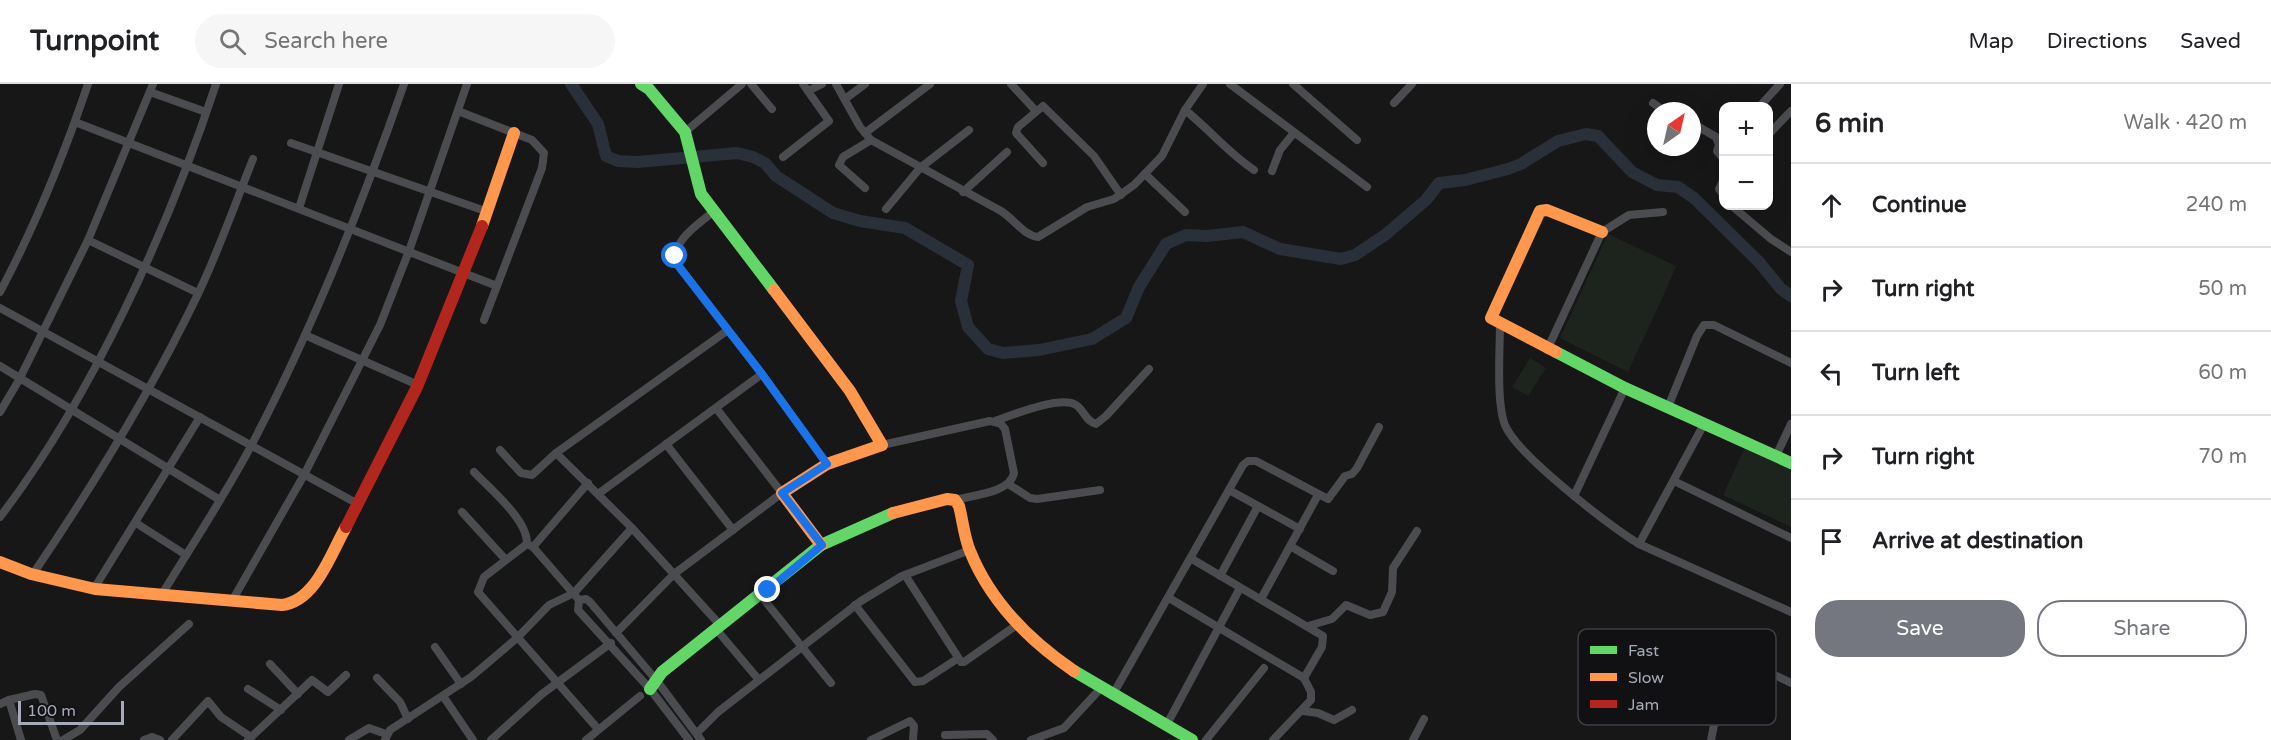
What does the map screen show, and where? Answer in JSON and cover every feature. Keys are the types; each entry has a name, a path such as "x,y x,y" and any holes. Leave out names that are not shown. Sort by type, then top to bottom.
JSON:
{"street":[{"path":"0,292 21,253 75,122 88,84"},
{"path":"0,517 70,410 144,266 188,165 216,84"},
{"path":"299,208 339,84"},
{"path":"162,594 251,446 305,335 352,229 404,84"},
{"path":"232,602 304,475 363,360 409,251 467,84"},
{"path":"641,84 649,89 686,135 697,184 714,211 850,391 882,445"},
{"path":"686,135 741,84"},
{"path":"751,84 771,109"},
{"path":"783,157 829,121 806,87 822,84"},
{"path":"836,84 868,137 963,192 1001,211 1025,233 1038,237 1087,207 1121,195 1145,174 1162,156 1185,110 1203,84"},
{"path":"845,99 865,84"},
{"path":"865,188 839,165 843,157 930,84"},
{"path":"1011,84 1035,110"},
{"path":"1230,84 1293,134 1367,187"},
{"path":"1293,84 1357,140"},
{"path":"1394,104 1412,84"},
{"path":"1763,102 1779,84"},
{"path":"0,412 20,380 42,330 88,240 151,88 207,112"},
{"path":"1042,163 1016,133 1018,127 1041,106 1046,107 1099,162 1121,195"},
{"path":"1185,110 1213,133 1230,154 1254,170"},
{"path":"458,111 540,146 544,159 484,320"},
{"path":"1773,130 1791,111"},
{"path":"75,122 497,286"},
{"path":"1701,128 1719,141"},
{"path":"886,209 920,168 969,130"},
{"path":"0,562 33,574 95,587 232,602 283,605 301,598 358,504 418,385 466,273 514,133"},
{"path":"1272,171 1280,150 1293,134"},
{"path":"291,144 488,212"},
{"path":"963,192 1007,152"},
{"path":"33,574 120,440 148,389 198,293 253,159"},
{"path":"1145,174 1185,212"},
{"path":"1602,232 1547,210 1539,212 1490,314 1491,318 1547,350 1625,388 1791,463"},
{"path":"1737,210 1771,239 1791,252"},
{"path":"714,211 680,242 675,256 677,264 762,374 827,464"},
{"path":"1547,350 1602,232 1629,215 1663,212"},
{"path":"88,240 198,293"},
{"path":"0,308 358,504"},
{"path":"1500,324 1501,401 1505,427 1524,449 1574,496 1608,524 1639,544 1791,612"},
{"path":"1668,408 1704,324 1714,325 1791,363"},
{"path":"500,450 521,473 529,476 556,453 728,330"},
{"path":"305,335 418,385"},
{"path":"0,366 220,500"},
{"path":"616,633 674,574 782,493 827,464 882,445 995,421 1061,401 1076,405 1088,420 1096,424 1149,369"},
{"path":"598,494 762,374"},
{"path":"1574,496 1625,388"},
{"path":"716,408 822,545"},
{"path":"95,587 200,417"},
{"path":"586,740 649,688 662,672 761,596 822,545 880,517 946,499 955,500 1008,484 1014,473 1010,451 1005,429 995,421"},
{"path":"1639,544 1704,424"},
{"path":"1776,456 1791,424"},
{"path":"1112,696 1192,559 1229,490 1248,461 1256,461 1318,495 1329,498 1345,476 1353,474 1379,427"},
{"path":"666,444 733,530"},
{"path":"556,453 632,528 674,574 759,680"},
{"path":"474,472 518,519 527,534 530,545 577,597 578,610 649,688 689,740"},
{"path":"1674,481 1791,538"},
{"path":"588,483 530,545 505,559 484,577 478,592 598,729"},
{"path":"1008,484 1030,498 1037,499 1100,490"},
{"path":"1229,490 1300,529"},
{"path":"1261,599 1318,495"},
{"path":"955,500 970,550 987,586 1018,624 1047,650 1112,696 1192,740"},
{"path":"1220,576 1258,507"},
{"path":"462,512 505,559"},
{"path":"136,523 186,555"},
{"path":"577,597 632,528"},
{"path":"1308,626 1332,619 1346,605 1370,615 1383,612 1392,592 1393,568 1417,531"},
{"path":"1290,546 1333,571"},
{"path":"349,740 369,728 386,737 408,719 461,684 517,638 549,605 577,597 590,602 616,633 649,688 699,737 759,680 855,605 905,575 970,550"},
{"path":"1192,559 1308,626 1325,639 1304,678"},
{"path":"905,575 957,659 964,662 1018,624"},
{"path":"1166,726 1220,628 1239,588"},
{"path":"761,596 831,683"},
{"path":"1169,598 1304,678 1312,696 1304,711 1274,740"},
{"path":"855,605 915,682 923,681 957,659"},
{"path":"63,740 80,730 119,687 189,624"},
{"path":"491,740 556,683 611,644"},
{"path":"435,647 461,684"},
{"path":"270,664 298,694"},
{"path":"1206,740 1264,668"},
{"path":"176,738 208,701 221,717 249,738 313,680 329,692 345,675"},
{"path":"1776,676 1791,683"},
{"path":"377,678 400,702 408,719"},
{"path":"1031,740 1064,728 1101,688"},
{"path":"248,689 281,710"},
{"path":"0,704 34,694 41,695 57,740"},
{"path":"443,696 473,740"},
{"path":"9,700 21,740"},
{"path":"1304,711 1318,713 1334,720 1352,710"},
{"path":"1413,740 1424,719"},
{"path":"871,740 910,721 914,726 913,740"},
{"path":"1711,740 1714,725"},
{"path":"945,735 987,734 993,740"},
{"path":"144,740 152,737 160,740"}],"shaded area":[{"path":"1608,234 1676,266 1628,372 1560,338"},
{"path":"1530,358 1546,368 1528,396 1512,387"},
{"path":"1745,447 1791,468 1791,527 1723,495"}],"waterway":[{"path":"571,84 598,124 606,156 618,161 638,162 737,153 753,157 765,163 776,176 833,213 860,221 905,228 968,265 961,301 968,327 988,349 1003,353 1039,350 1092,339 1126,318 1139,287 1166,244 1186,235 1207,236 1243,232 1280,249 1341,259 1355,255 1385,235 1426,200 1439,183 1465,180 1508,169 1521,164 1558,141 1586,134 1598,136 1632,172 1657,185 1678,187 1694,198 1759,262 1781,289 1791,296"}],"traffic: fast":[{"path":"641,84 649,89 685,132 701,194 774,290"},
{"path":"1556,352 1625,388 1791,463"},
{"path":"650,689 662,672 821,545 893,513"},
{"path":"1074,671 1192,740"}],"traffic: slow":[{"path":"482,226 514,133"},
{"path":"1556,352 1491,318 1540,211 1547,210 1602,232"},
{"path":"774,290 850,391 882,445 827,464 782,493 821,545"},
{"path":"893,513 947,499 955,500 959,506 970,551 988,587 1027,633 1074,671"},
{"path":"0,562 31,574 95,589 282,605 294,602 313,585 346,527"}],"traffic: jam":[{"path":"346,527 417,387 482,226"}],"route":[{"path":"675,256 677,264 762,374 827,464 782,493 822,545 768,590"}]}
